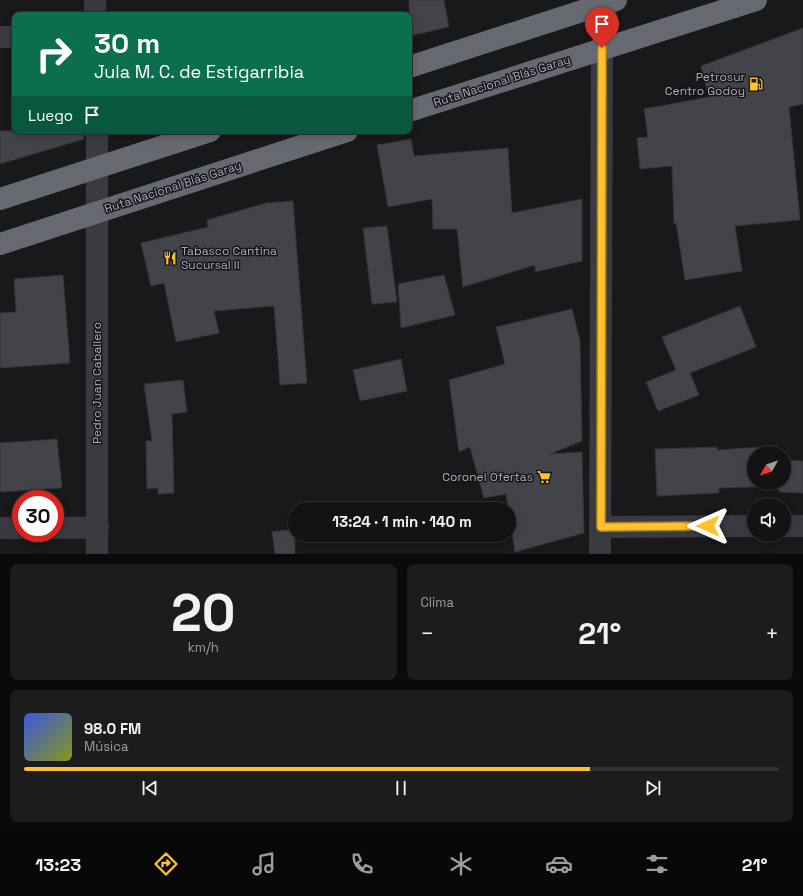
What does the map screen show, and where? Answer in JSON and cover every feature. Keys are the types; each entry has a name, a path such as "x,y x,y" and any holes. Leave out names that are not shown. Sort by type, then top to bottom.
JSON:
{"highway":[{"name":"Ruta Nacional Blás Garay","path":"412,110 756,0"},
{"path":"412,66 610,1"},
{"path":"0,199 201,134"},
{"name":"Ruta Nacional Blás Garay","path":"0,244 338,134"}],"street":[{"path":"95,0 95,12"},
{"path":"600,554 602,48 610,1"},
{"path":"0,37 12,37"},
{"name":"Pedro Juan Caballero","path":"97,134 97,554"},
{"path":"601,527 747,526"},
{"path":"791,526 803,526"},
{"path":"64,528 98,527"},
{"path":"0,528 12,528"}],"building":[{"path":"409,0 444,0 449,27 412,35 412,12 409,12"},
{"path":"803,28 803,104 789,107 800,220 735,226 742,271 685,280 676,223 674,224 672,166 640,169 637,138 648,137 644,109 709,97 701,66"},
{"path":"0,131 12,131 12,134 84,134 84,139 0,164"},
{"path":"411,139 414,156 508,148 512,213 582,199 582,261 535,272 535,265 463,287 457,229 433,229 432,199 388,207 377,145"},
{"path":"293,201 307,383 280,385 274,306 214,311 219,333 176,342 164,283 151,286 141,243 208,227 207,220 266,203"},
{"path":"387,226 397,302 372,304 363,228"},
{"path":"63,275 70,363 0,368 0,313 16,312 14,279"},
{"path":"444,275 455,315 401,328 398,284"},
{"path":"740,306 756,347 690,373 699,395 658,411 646,382 676,370 662,337"},
{"path":"572,309 580,341 582,441 550,454 582,452 584,533 515,552 513,542 516,542 516,502 507,502 506,494 484,498 470,447 459,452 449,380 505,364 496,327"},
{"path":"401,359 407,391 360,401 353,370"},
{"path":"183,380 187,412 172,414 174,493 158,494 158,488 147,489 146,441 152,441 144,384"},
{"path":"57,439 62,488 12,490 12,491 0,492 0,443"},
{"path":"717,447 717,450 747,448 747,487 719,488 719,493 657,496 655,449"},
{"path":"791,460 803,461 803,493 779,492 779,490 791,490"},
{"path":"288,530 288,542 295,542 295,554 275,554 272,532"}],"place":[{"name":"Petrosur Centro Godoy","path":"756,84"},
{"name":"Tabasco Cantina Sucursal II","path":"170,258"},
{"name":"Coronel Ofertas","path":"544,477"}],"route":[{"path":"602,48 601,527 708,526"}]}
